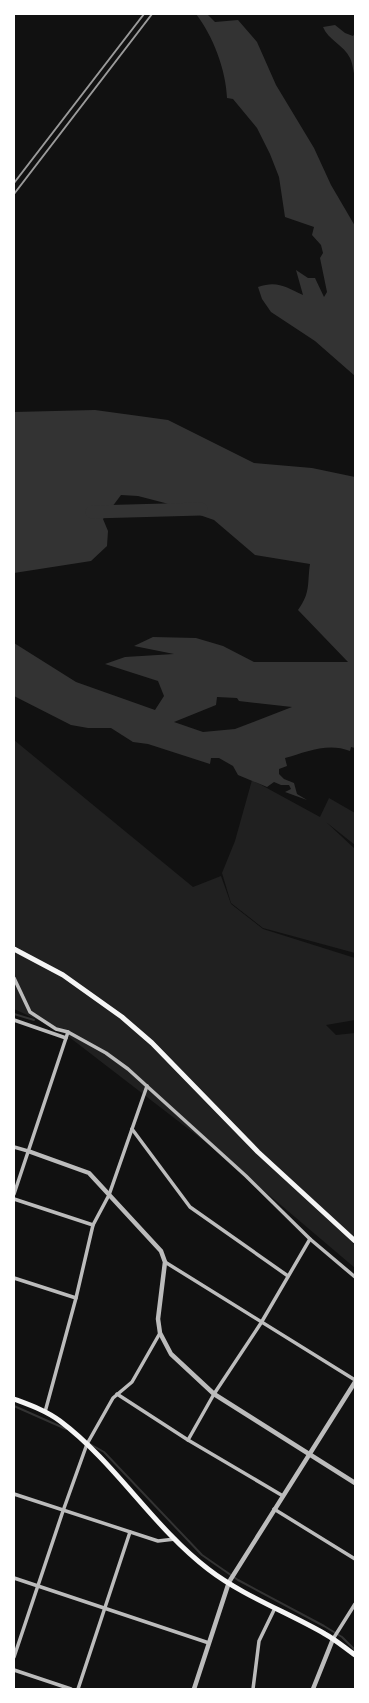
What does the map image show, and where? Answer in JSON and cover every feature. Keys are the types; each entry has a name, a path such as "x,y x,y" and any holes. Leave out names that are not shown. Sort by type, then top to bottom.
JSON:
{"main road":[{"path":"14,949 63,975 122,1017 152,1043 258,1152 355,1241"},
{"path":"14,1399 45,1412 60,1421 87,1444 176,1539 208,1569 332,1639 355,1655"}],"street":[{"path":"14,978 30,1012 56,1029 68,1032 106,1053 128,1069 246,1176 310,1239 355,1277"},
{"path":"14,1020 66,1038"},
{"path":"14,1194 68,1032"},
{"path":"45,1412 76,1298 93,1225 109,1195 147,1086"},
{"path":"132,1129 190,1208 288,1276"},
{"path":"14,1147 89,1173 161,1251 165,1262 158,1319 160,1333 171,1354 214,1394 355,1483"},
{"path":"14,1200 93,1225"},
{"path":"188,1440 214,1394 261,1323 310,1239"},
{"path":"165,1262 355,1381 229,1582 194,1689"},
{"path":"14,1278 76,1298"},
{"path":"14,1657 87,1444 117,1394 132,1382 160,1333"},
{"path":"117,1394 188,1440 283,1496"},
{"path":"14,1494 158,1541 176,1539"},
{"path":"274,1510 355,1559"},
{"path":"78,1689 130,1532"},
{"path":"14,1578 209,1643"},
{"path":"314,1689 332,1639 355,1604"},
{"path":"253,1689 259,1641 275,1608"},
{"path":"14,1670 71,1689"}],"shaded area":[{"path":"196,14 207,14 215,22 238,20 257,42 276,85 314,148 331,185 355,226 355,376 315,341 271,312 262,299 258,287 271,284 281,285 303,295 296,270 308,278 315,278 324,297 327,292 320,258 323,253 321,245 312,235 314,227 285,217 279,177 270,154 257,128 233,99 227,98 224,76 218,54 208,32"},
{"path":"335,25 345,33 353,36 355,33 355,77 352,63 347,53 328,36 323,27"},
{"path":"95,410 168,420 254,463 312,468 355,477 355,748 351,747 350,751 334,747 317,749 285,758 287,766 279,769 279,774 284,779 294,783 297,794 307,800 285,792 291,789 289,785 281,785 274,782 267,787 238,775 233,766 219,758 211,758 210,764 148,744 133,742 111,728 88,728 71,725 14,696 14,643 76,682 155,710 164,696 158,681 105,664 125,657 174,654 134,646 153,637 196,638 223,646 254,662 348,662 298,610 307,593 310,564 255,555 214,520 165,503 138,496 121,495 103,519 108,531 107,546 91,561 14,573 14,412","holes":["217,697 237,698 239,701 292,707 235,729 203,732 174,722 216,705"]},
{"path":"14,740 193,887 221,876 231,904 263,929 355,958 355,1020 326,1025 336,1035 355,1033 355,1268 217,1151 60,1030 14,1009"},
{"path":"252,780 320,817 329,798 355,813 355,845 326,822 355,849 355,953 263,928 231,903 222,873 235,841"}],"waterway":[{"path":"92,512 201,509"},
{"path":"14,1014 34,1020"},
{"path":"14,1406 66,1429"},
{"path":"88,1443 104,1452 202,1555 238,1580 342,1637 355,1650"}],"railway":[{"path":"14,183 144,14"},
{"path":"14,194 152,14"}]}
